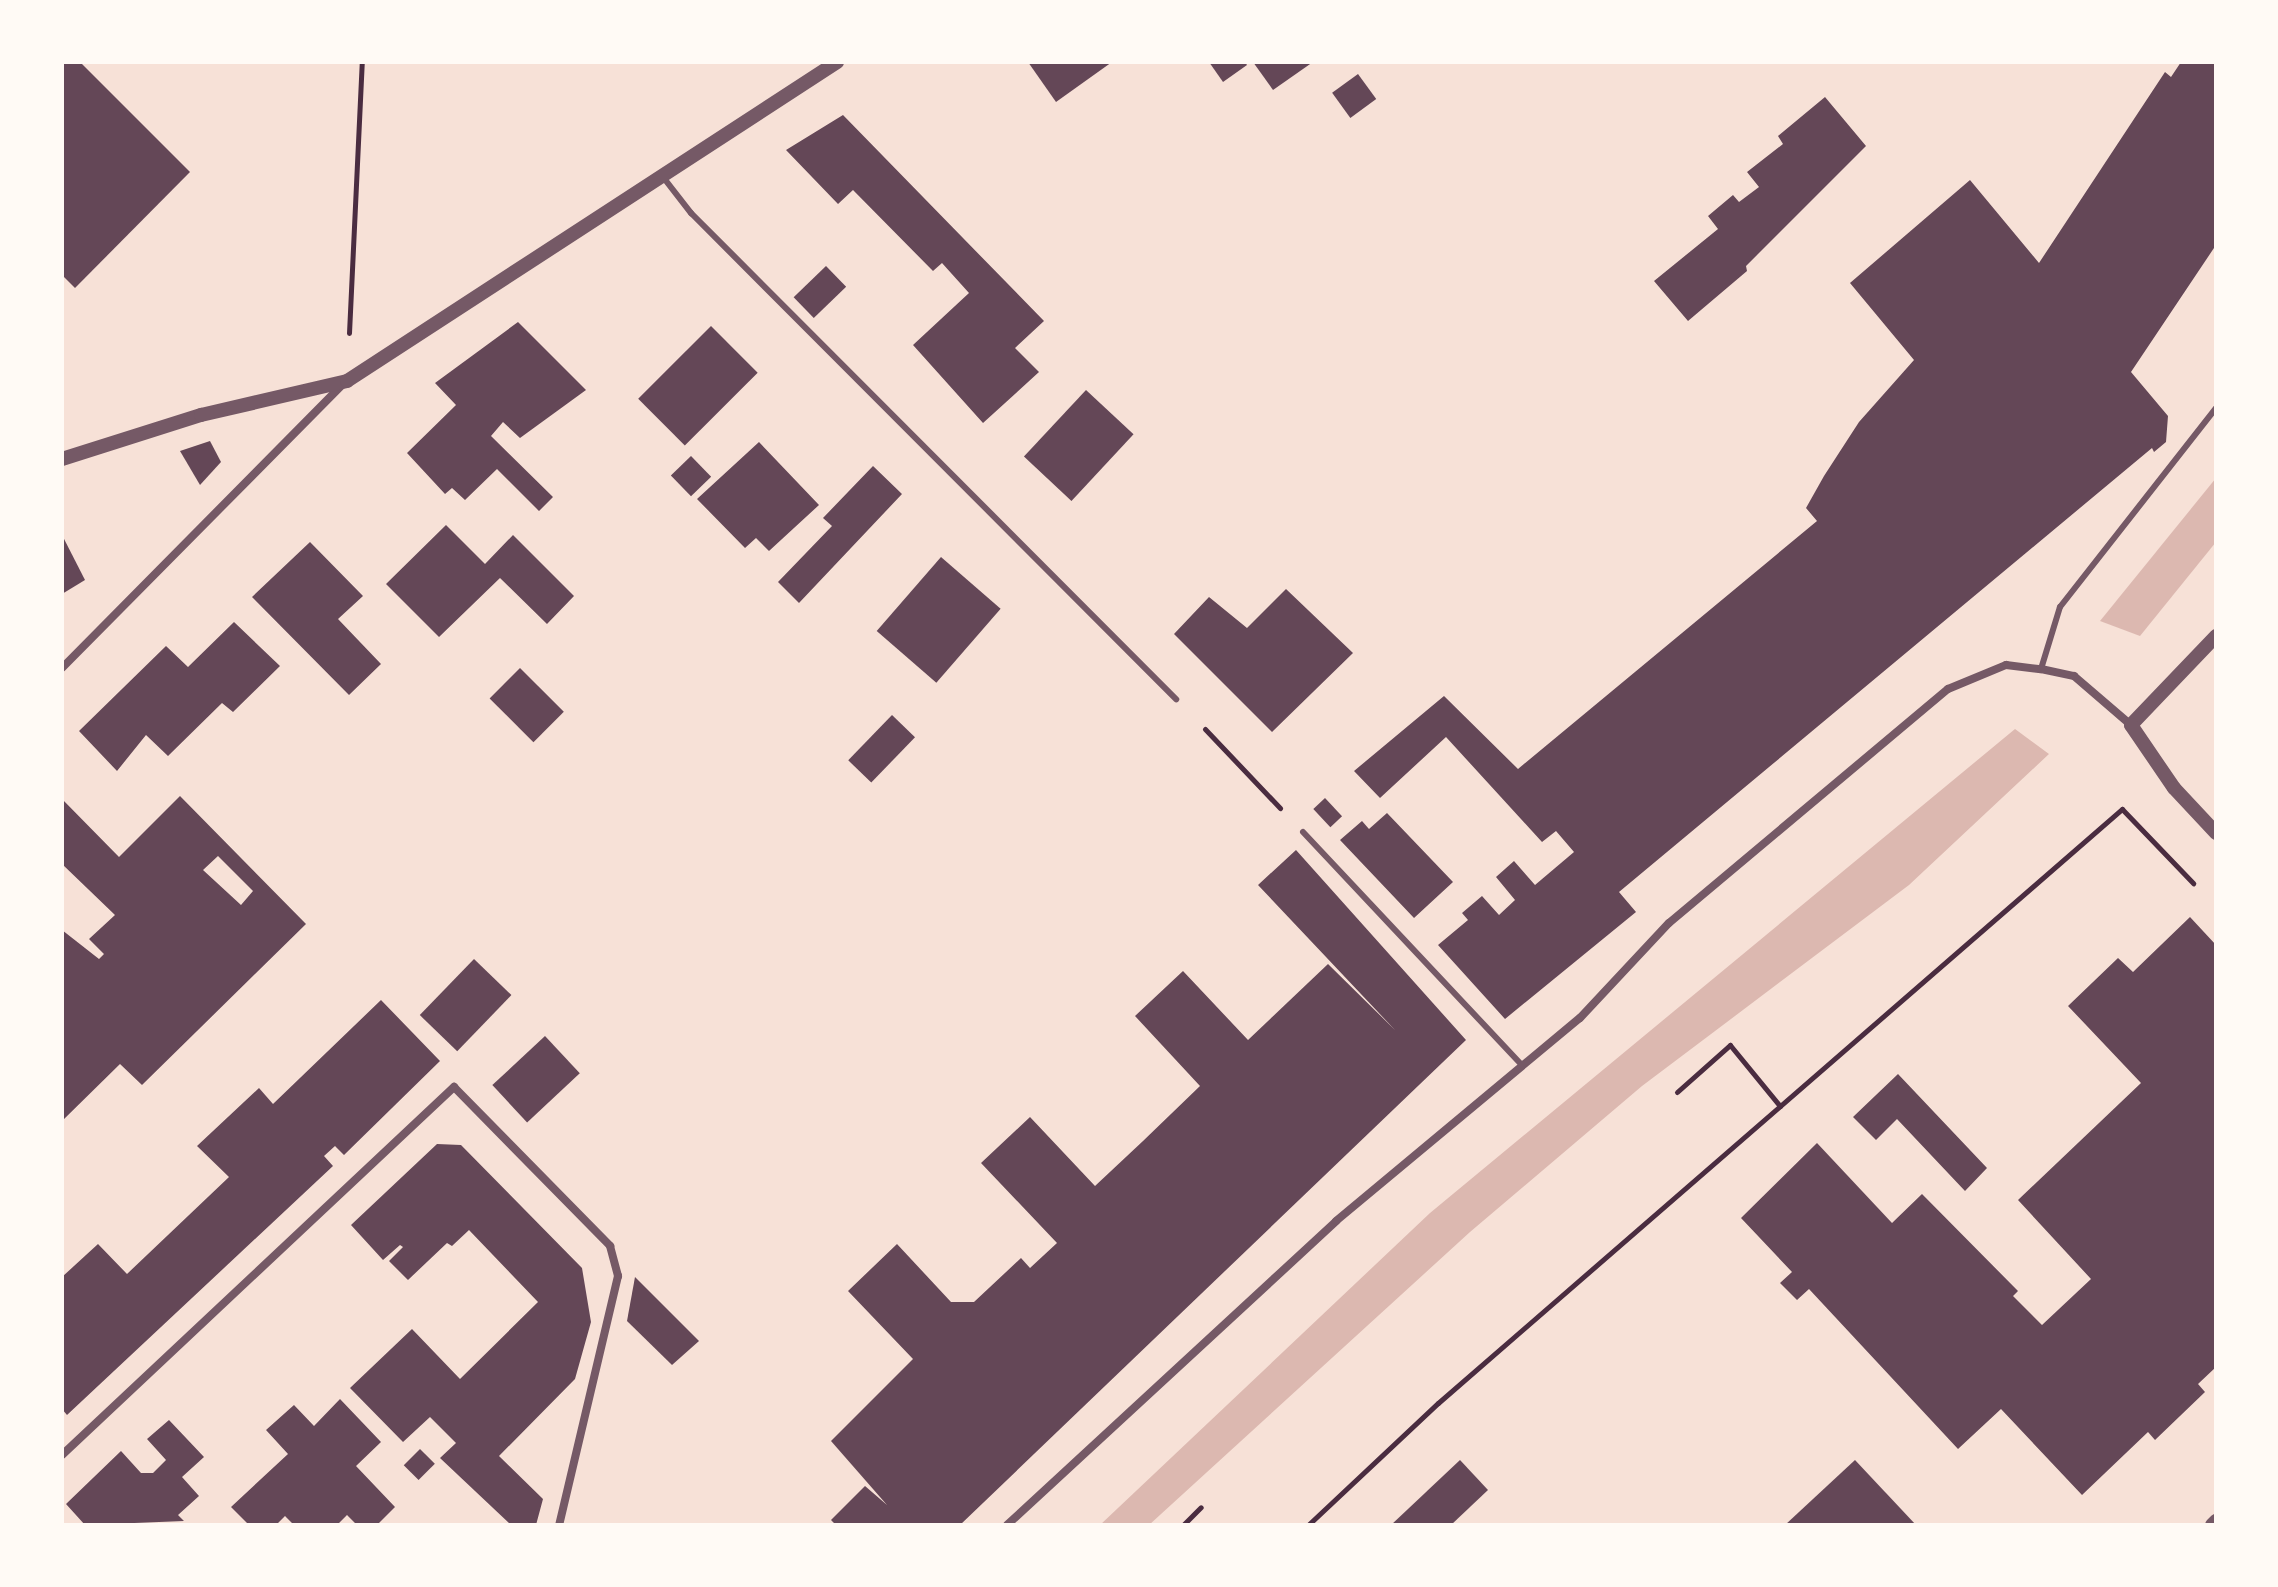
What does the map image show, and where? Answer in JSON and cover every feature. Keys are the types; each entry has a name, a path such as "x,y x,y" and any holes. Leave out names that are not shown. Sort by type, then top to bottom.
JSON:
{"street":[{"path":"62,668 347,381 837,62"},
{"path":"62,459 201,415 347,381"},
{"path":"2131,725 2216,636"},
{"path":"1007,1525 1336,1221 1580,1018 1669,923 1948,689 2006,665 2074,676 2131,725 2174,788 2216,833"},
{"path":"62,1455 454,1087 610,1246 618,1276 559,1525"}],"lane":[{"path":"661,174 691,213 1176,699"},
{"path":"2041,669 2060,607 2216,408"},
{"path":"1303,832 1522,1065"}],"path":[{"path":"347,381 362,62"},
{"path":"1205,729 1303,832"},
{"path":"1308,1525 1438,1403 2122,809 2193,883"},
{"path":"1677,1092 1730,1045 1780,1106"},
{"path":"1183,1525 1201,1507"}],"shaded area":[{"path":"2216,478 2216,542 2140,636 2100,621"},
{"path":"2015,729 2049,754 1909,885 1642,1086 1470,1232 1149,1525 1100,1525 1430,1213"}],"building":[{"path":"62,62 80,62 190,172 75,288 62,275"},
{"path":"1028,62 1112,62 1056,102"},
{"path":"1209,62 1245,62 1247,65 1223,82"},
{"path":"1253,62 1313,62 1273,90"},
{"path":"2181,62 2216,62 2216,245 2131,372 2168,416 2166,442 2154,452 2152,448 1619,892 1636,912 1505,1019 1438,945 1468,920 1462,913 1482,896 1499,915 1515,900 1496,877 1514,861 1535,885 1574,852 1556,831 1542,842 1446,737 1380,798 1354,771 1444,696 1518,769 1817,521 1806,508 1824,476 1859,422 1914,360 1850,283 1970,180 2039,263 2165,72 2171,77"},
{"path":"1358,74 1376,99 1350,118 1332,93"},
{"path":"1825,97 1866,146 1746,266 1747,271 1688,321 1654,281 1718,229 1708,216 1733,195 1739,202 1759,187 1747,172 1783,144 1778,136"},
{"path":"843,115 1044,321 1015,348 1039,372 983,423 913,345 969,293 942,263 933,271 853,190 838,204 786,150"},
{"path":"826,266 846,287 814,318 794,297"},
{"path":"518,322 586,390 520,438 503,422 491,436 553,497 539,511 497,469 465,500 452,488 445,494 407,453 456,405 435,383"},
{"path":"711,326 758,373 685,446 638,399"},
{"path":"1086,390 1134,434 1071,501 1024,457"},
{"path":"210,441 221,462 200,485 180,451"},
{"path":"759,442 819,505 769,551 756,538 745,548 697,499"},
{"path":"691,456 711,477 691,496 671,475"},
{"path":"873,466 902,494 799,603 778,582 832,526 823,518"},
{"path":"446,525 485,564 513,535 574,596 547,624 500,578 439,637 386,584"},
{"path":"62,535 85,580 62,594"},
{"path":"310,542 363,596 338,619 381,664 349,695 252,597"},
{"path":"941,557 1001,609 936,683 877,631"},
{"path":"1286,589 1353,653 1272,732 1174,634 1209,597 1247,628"},
{"path":"234,622 280,666 233,712 222,703 168,756 146,735 117,771 79,731 166,646 188,667"},
{"path":"520,668 564,712 533,742 490,698"},
{"path":"892,715 915,737 871,783 848,760"},
{"path":"180,796 306,924 142,1085 120,1064 62,1121 62,930 99,959 104,954 89,939 115,915 62,864 62,799 119,857","holes":["218,856 253,891 241,905 203,870"]},
{"path":"1325,798 1342,816 1330,827 1313,809"},
{"path":"1387,813 1453,882 1414,918 1340,840 1362,821 1369,829"},
{"path":"1296,850 1466,1040 960,1525 836,1525 831,1520 865,1486 887,1505 831,1441 913,1359 848,1291 897,1244 951,1302 974,1302 1021,1258 1030,1268 1057,1243 981,1163 1030,1117 1095,1186 1143,1141 1200,1086 1135,1016 1183,971 1248,1040 1328,964 1395,1030 1258,885"},
{"path":"2190,917 2216,945 2216,1367 2198,1384 2205,1392 2155,1440 2148,1432 2082,1495 2001,1409 1958,1449 1809,1289 1797,1300 1780,1283 1792,1272 1741,1218 1817,1143 1892,1223 1922,1194 2018,1291 2013,1296 2042,1325 2091,1279 2018,1200 2141,1083 2068,1006 2118,958 2133,972"},
{"path":"474,959 511,995 457,1051 420,1015"},
{"path":"381,1000 440,1061 344,1155 335,1146 324,1156 333,1166 67,1415 62,1409 62,1277 98,1244 127,1274 229,1177 197,1146 259,1088 273,1104"},
{"path":"545,1036 580,1073 527,1122 492,1085"},
{"path":"1898,1074 1987,1168 1965,1191 1897,1119 1876,1140 1853,1117"},
{"path":"437,1144 461,1145 582,1268 591,1322 575,1379 499,1456 543,1499 536,1525 511,1525 440,1458 456,1443 430,1417 403,1442 350,1388 412,1329 460,1379 538,1302 469,1230 452,1246 447,1243 408,1280 389,1261 403,1247 400,1245 383,1260 351,1225"},
{"path":"635,1277 699,1341 672,1365 627,1321"},
{"path":"340,1399 381,1442 356,1466 395,1507 377,1525 357,1525 347,1515 337,1525 294,1525 285,1516 276,1525 249,1525 231,1507 288,1454 266,1430 294,1405 314,1426"},
{"path":"169,1420 204,1457 182,1477 199,1496 178,1515 184,1521 85,1525 66,1504 121,1451 141,1473 153,1473 166,1460 147,1439"},
{"path":"420,1449 435,1464 419,1480 404,1465"},
{"path":"1460,1460 1488,1490 1451,1525 1391,1525"},
{"path":"1855,1460 1916,1525 1785,1525"}]}
